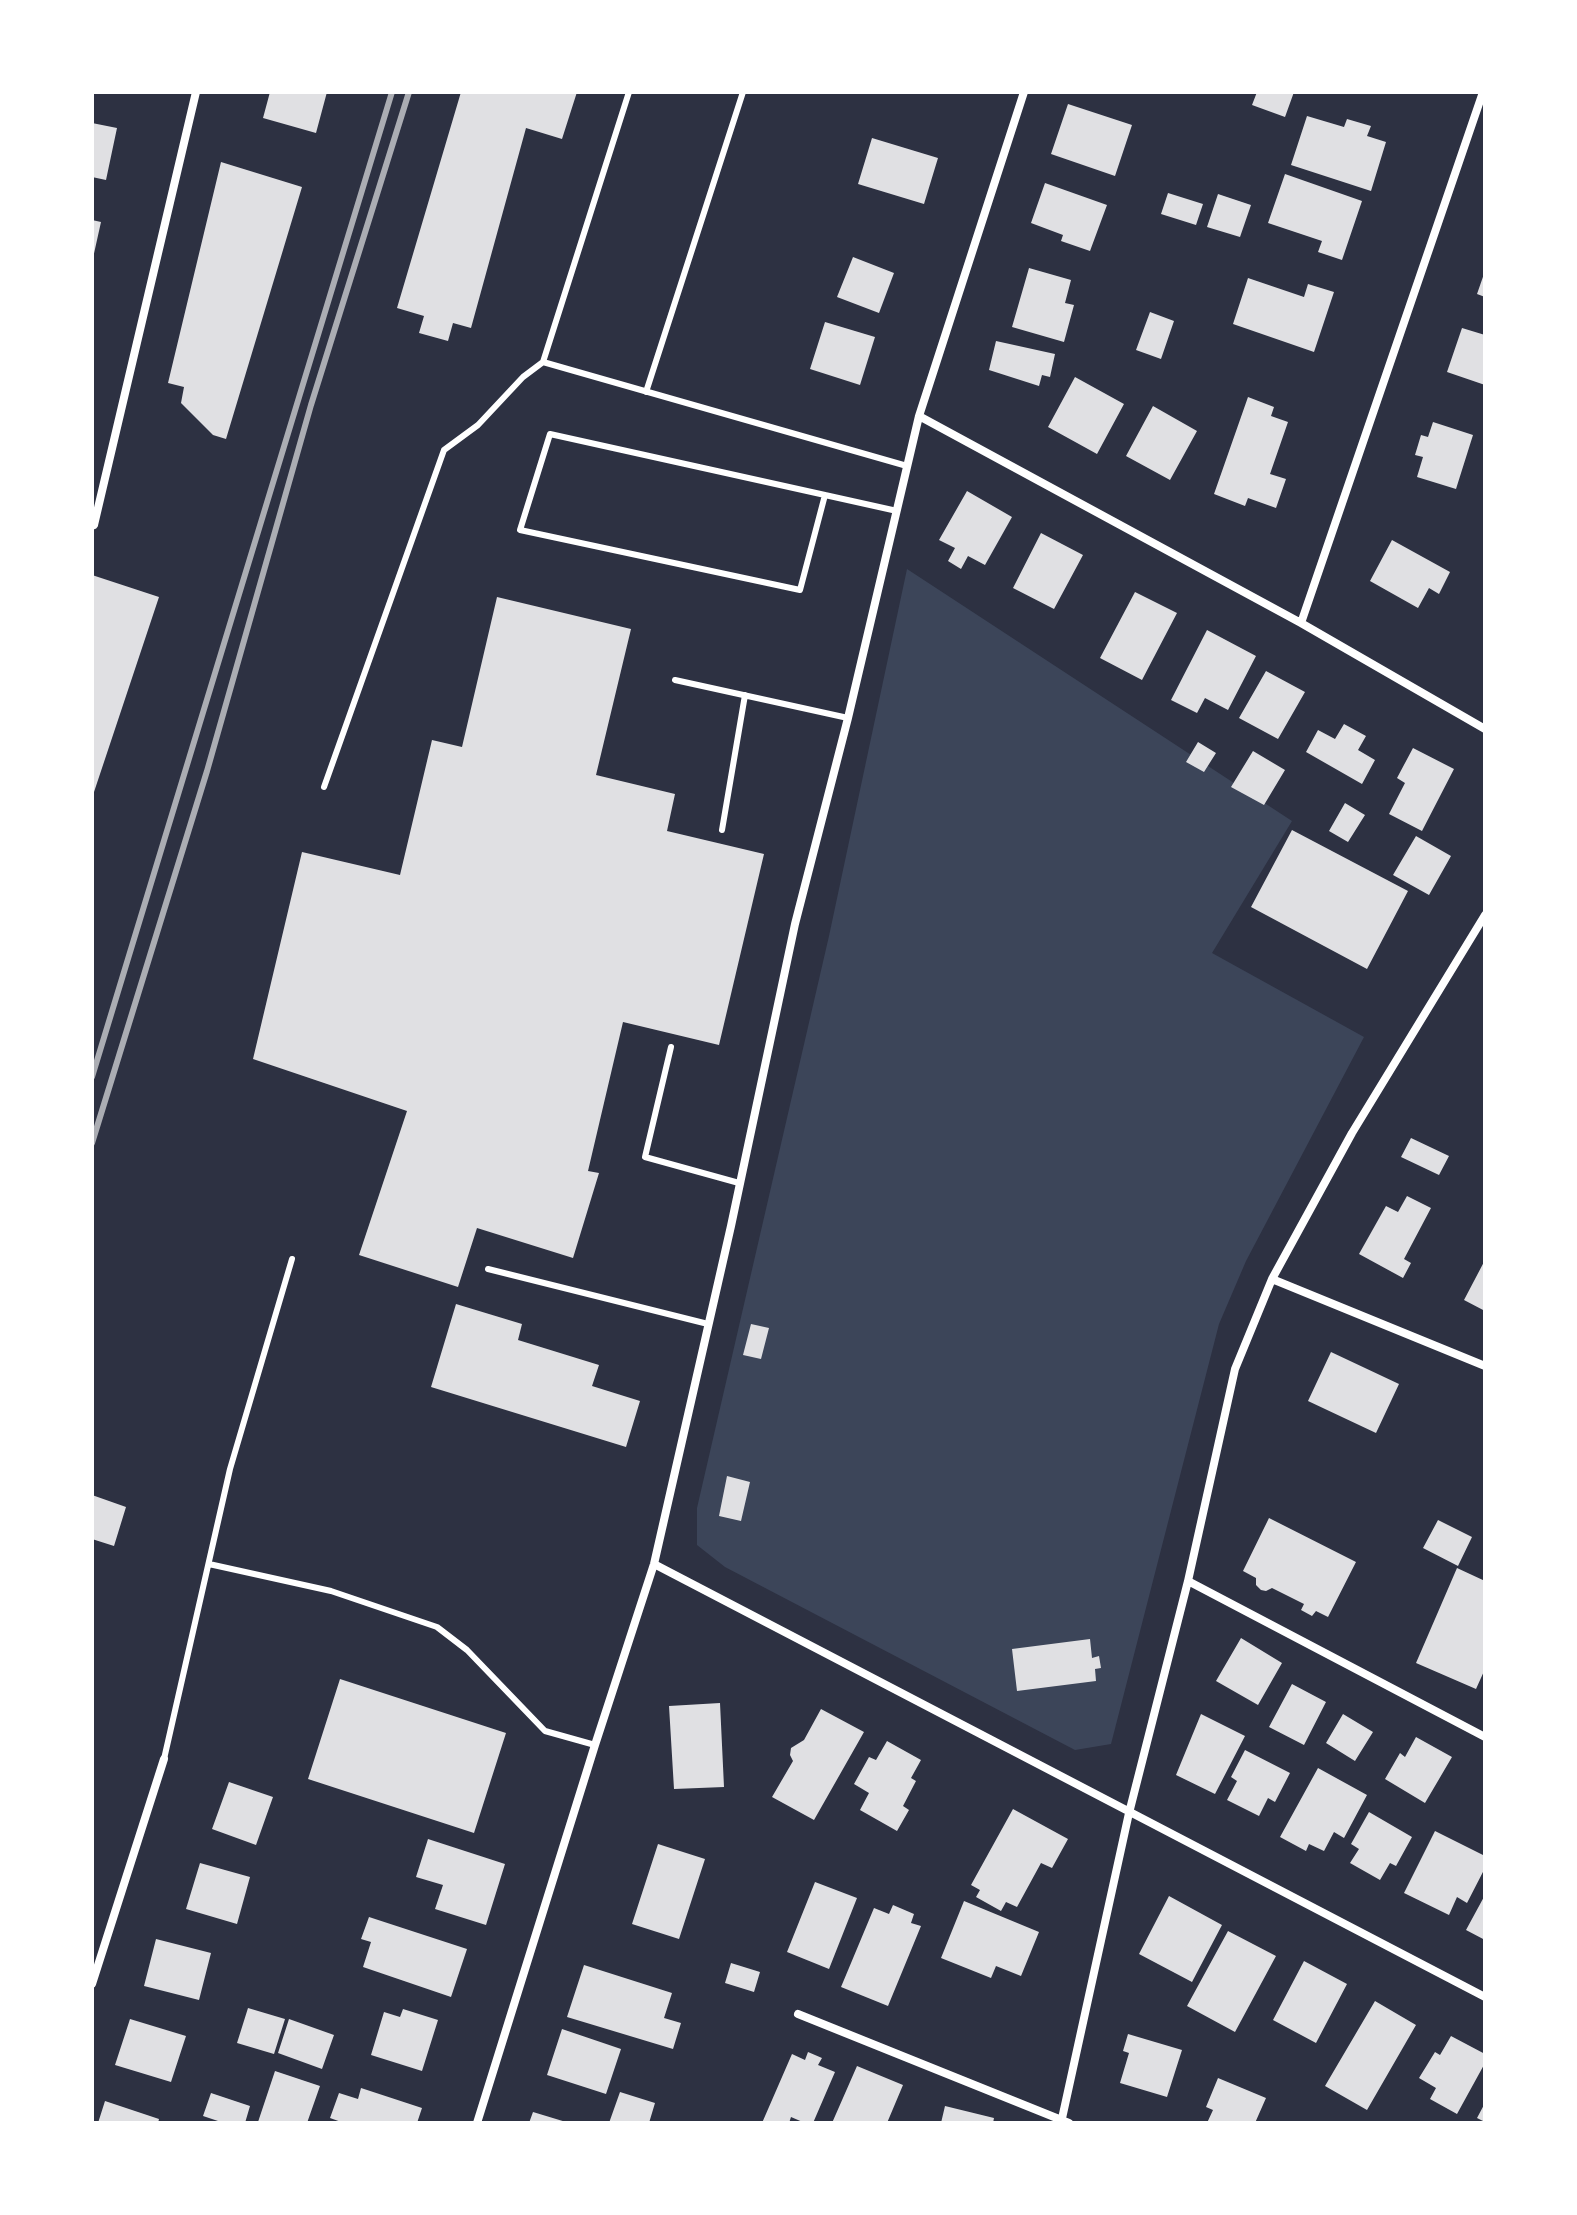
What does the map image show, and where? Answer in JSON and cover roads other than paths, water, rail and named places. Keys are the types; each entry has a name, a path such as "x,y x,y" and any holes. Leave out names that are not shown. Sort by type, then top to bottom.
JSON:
{"street":[{"path":"93,525 196,92"},
{"path":"477,2123 654,1564 795,924 848,718 919,416 1024,92"},
{"path":"1301,623 1483,92"},
{"path":"919,416 1301,623 1485,729"},
{"path":"798,2014 1064,2122 1129,1813 1188,1581 1235,1369 1272,1279 1352,1133 1485,915"},
{"path":"1272,1279 1485,1366"},
{"path":"654,1564 1485,1997"},
{"path":"1188,1581 1485,1737"},
{"path":"92,1984 164,1759"}],"lane":[{"path":"324,787 444,450 478,425 523,377 543,362 629,92"},
{"path":"646,392 743,92"},
{"path":"543,362 907,466"},
{"path":"825,495 800,590 520,530 550,434 825,495 897,511"},
{"path":"675,680 848,718"},
{"path":"722,830 745,695"},
{"path":"671,1047 645,1157 739,1183"},
{"path":"164,1759 230,1469 292,1259"},
{"path":"488,1269 708,1324"},
{"path":"209,1564 331,1591 437,1627 467,1650 545,1731 595,1745"}],"railway":[{"path":"92,1077 392,92"},
{"path":"92,1143 207,771 311,405 409,92"}]}
